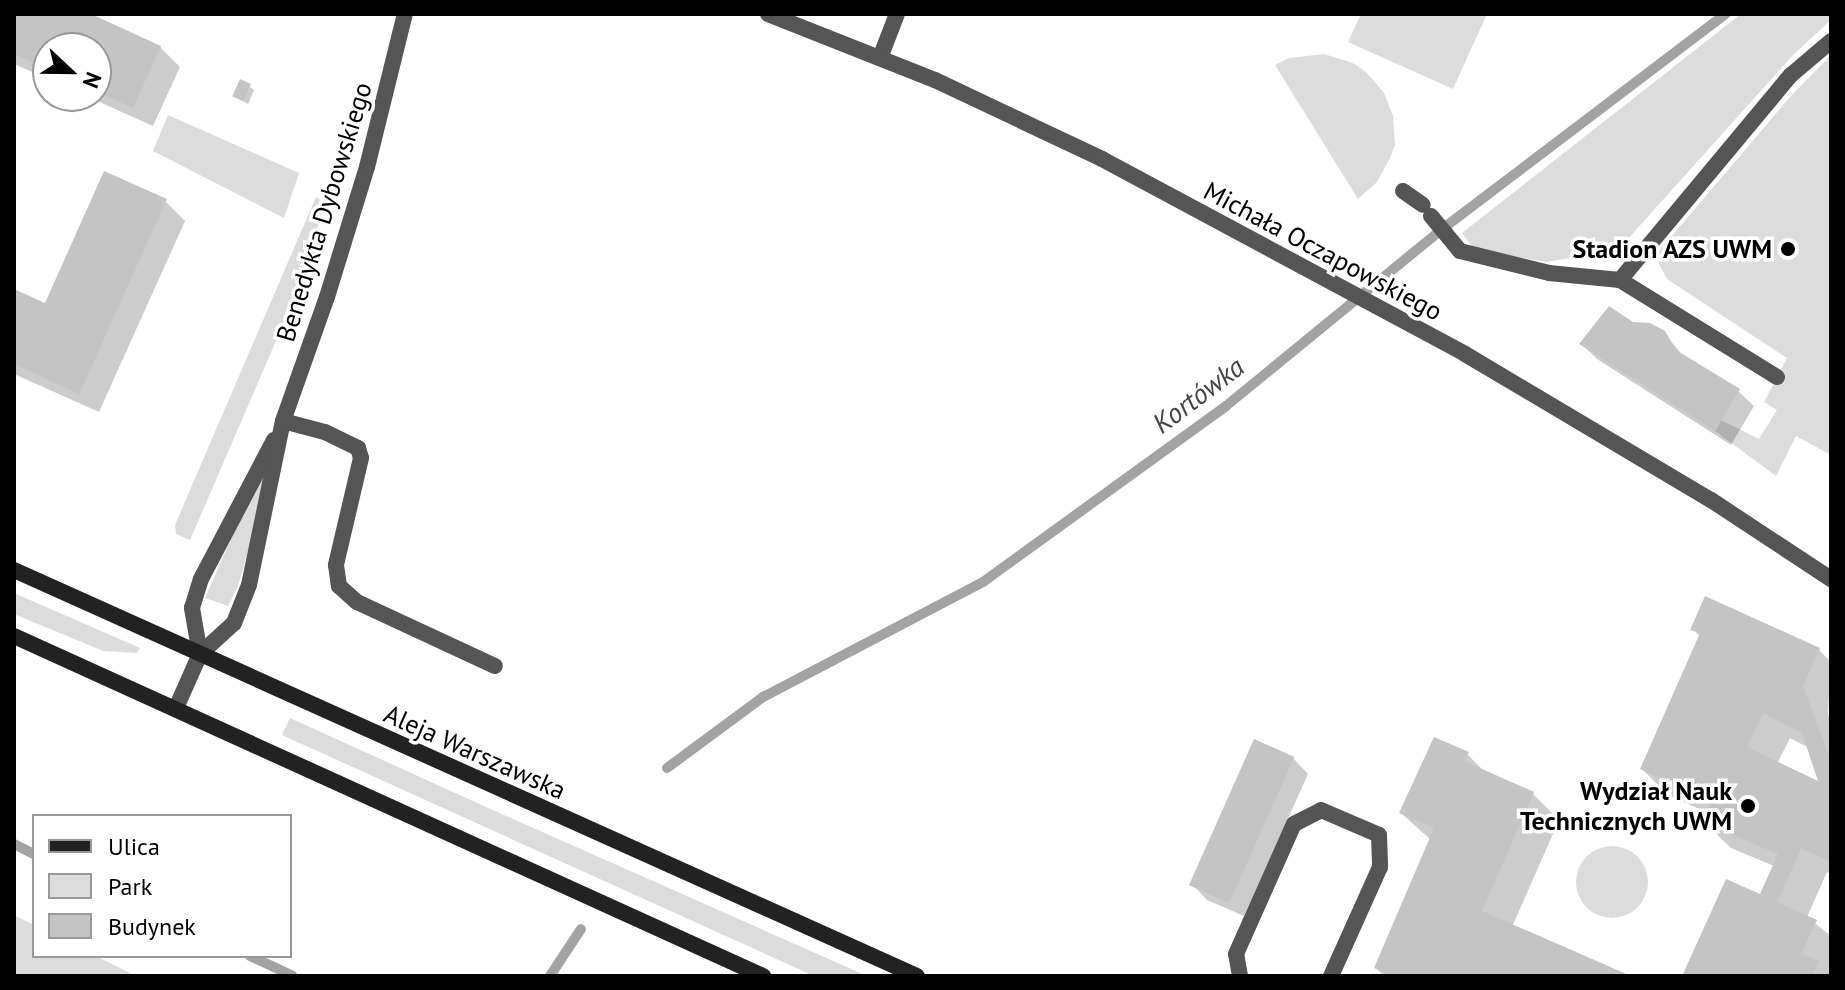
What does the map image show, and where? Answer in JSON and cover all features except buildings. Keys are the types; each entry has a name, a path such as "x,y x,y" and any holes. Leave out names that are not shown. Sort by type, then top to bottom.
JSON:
{"main road":[{"name":"Aleja Warszawska","path":"14,570 917,976"},
{"path":"14,636 763,976"}],"street":[{"name":"Benedykta Dybowskiego","path":"176,708 200,654 234,623 249,585 283,421 327,297 367,167 405,14"},
{"name":"Michała Oczapowskiego","path":"768,14 935,80 1102,159 1465,354 1711,500 1831,579"},
{"path":"880,58 897,14"},
{"path":"1620,280 1791,75 1831,41"},
{"path":"1403,191 1427,211 1460,251 1549,273 1620,280 1777,377"},
{"name":"Benedykta Dybowskiego","path":"200,654 192,608 201,579 283,421"},
{"path":"283,421 325,432 358,448 361,458 336,565 339,586 357,602 495,666"},
{"path":"1240,976 1236,954 1294,824 1321,810 1379,835 1380,867 1331,976"}],"green space":[{"path":"1361,14 1487,14 1453,89 1348,42"},
{"path":"1741,14 1831,14 1831,20 1793,55 1618,250 1546,262 1474,249 1462,233"},
{"path":"1324,54 1353,63 1366,72 1384,93 1393,116 1395,145 1390,158 1377,182 1358,199 1275,65 1289,58"},
{"path":"1831,55 1831,455 1796,436 1776,476 1715,431 1721,420 1759,439 1777,410 1764,402 1787,358 1667,279 1659,264 1659,251 1790,97"},
{"path":"168,115 299,173 284,218 153,151"},
{"path":"316,197 325,203 298,290 190,540 176,534 175,525"},
{"path":"268,455 275,457 238,586 228,606 205,598"},
{"path":"14,593 140,648 137,653 103,651 14,614"},
{"path":"290,718 867,976 814,976 282,735"},
{"path":"1612,846 1632,852 1642,862 1648,882 1642,902 1632,912 1612,918 1592,912 1582,902 1576,882 1582,862 1592,852"},
{"path":"14,915 32,924 32,958 100,958 136,976 14,976"}],"waterway":[{"name":"Kortówka","path":"667,768 763,697 983,582 1226,406 1437,233 1726,14"},
{"name":"Kortówka","path":"14,844 32,853"},
{"name":"Kortówka","path":"550,976 581,929"},
{"name":"Kortówka","path":"254,958 293,976"}],"place":[{"name":"Stadion AZS UWM","path":"1788,249"},
{"name":"Wydział Nauk Technicznych UWM","path":"1748,806"}]}
